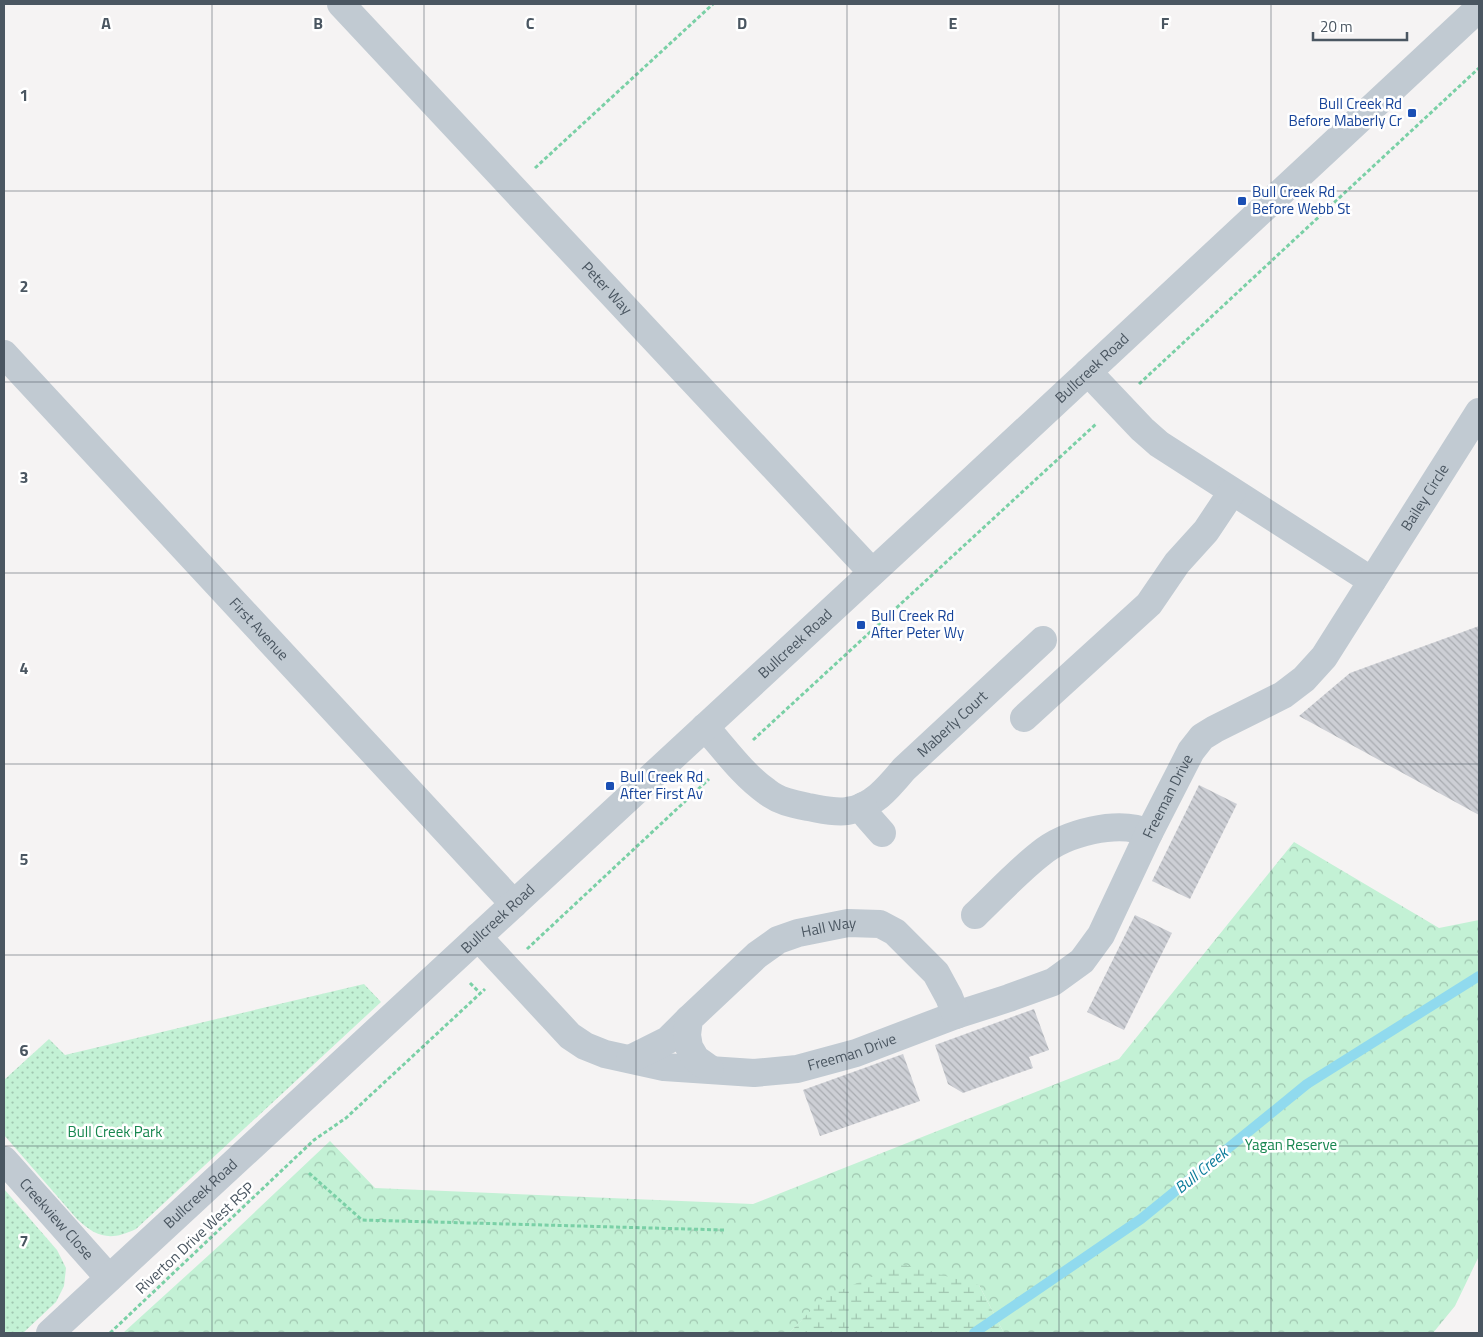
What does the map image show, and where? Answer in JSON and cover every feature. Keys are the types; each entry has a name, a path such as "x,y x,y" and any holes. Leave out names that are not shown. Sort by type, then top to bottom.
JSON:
{"street":[{"name":"Peter Way","path":"341,4 872,572"},
{"name":"Bullcreek Road","path":"50,1333 1088,372 1477,15"},
{"name":"First Avenue","path":"4,354 514,904"},
{"path":"1088,372 1117,404 1159,444 1372,582"},
{"name":"Bailey Circle","path":"1372,582 1479,412"},
{"path":"1024,718 1149,604 1177,564 1206,531 1232,492"},
{"name":"Freeman Drive","path":"478,937 570,1036 585,1046 605,1054 664,1067 754,1073 797,1069 856,1053 956,1015 1052,982 1082,961 1101,935 1149,833 1191,751 1202,737 1283,695 1304,679 1324,656 1372,582"},
{"name":"Maberly Court","path":"705,727 767,793 785,802 846,811 862,806 876,798 891,785 904,769 1043,640"},
{"path":"862,806 867,816 882,833"},
{"path":"975,915 1041,853 1064,840 1096,829 1124,827 1140,829 1149,833"},
{"name":"Hall Way","path":"630,1059 668,1040 757,955 778,940 798,932 848,923 880,924 894,932 936,973 950,997 956,1015"},
{"path":"689,1018 688,1047 696,1059 710,1069"},
{"name":"Creekview Close","path":"4,1160 109,1278"}],"path":[{"path":"513,189 713,4"},
{"name":"Riverton Drive West RSP","path":"110,1333 314,1140 353,1113 733,758 1479,68"},
{"path":"309,1173 362,1220 724,1230"}],"green space":[{"name":"Yagan Reserve","path":"1294,842 1439,928 1479,920 1479,1256 1455,1306 1433,1333 1004,1333 979,1285 824,1298 789,1333 123,1333 330,1141 375,1188 753,1204 1119,1059"},
{"name":"Bull Creek Park","path":"364,984 381,1002 136,1229 127,1233 105,1236 84,1225 4,1135 4,1080 49,1039 65,1055"},
{"path":"4,1189 57,1250 66,1268 64,1286 56,1302 23,1333 4,1333"},
{"path":"901,1264 979,1285 1004,1333 789,1333 823,1298"}],"building":[{"path":"1479,626 1479,815 1299,716 1350,673"},
{"path":"1199,785 1237,804 1190,899 1152,881"},
{"path":"1135,915 1172,933 1124,1030 1087,1012"},
{"path":"1034,1009 1049,1050 1029,1057 1033,1068 963,1093 948,1084 935,1045"},
{"path":"903,1054 920,1101 820,1136 803,1090"}],"waterway":[{"name":"Bull Creek","path":"974,1333 1141,1219 1307,1084 1479,976"}],"place":[{"name":"Bull Creek Rd Before Maberly Cr","path":"1412,113"},
{"name":"Bull Creek Rd Before Webb St","path":"1242,201"},
{"name":"Bull Creek Rd After Peter Wy","path":"861,625"},
{"name":"Bull Creek Rd After First Av","path":"610,786"}]}
